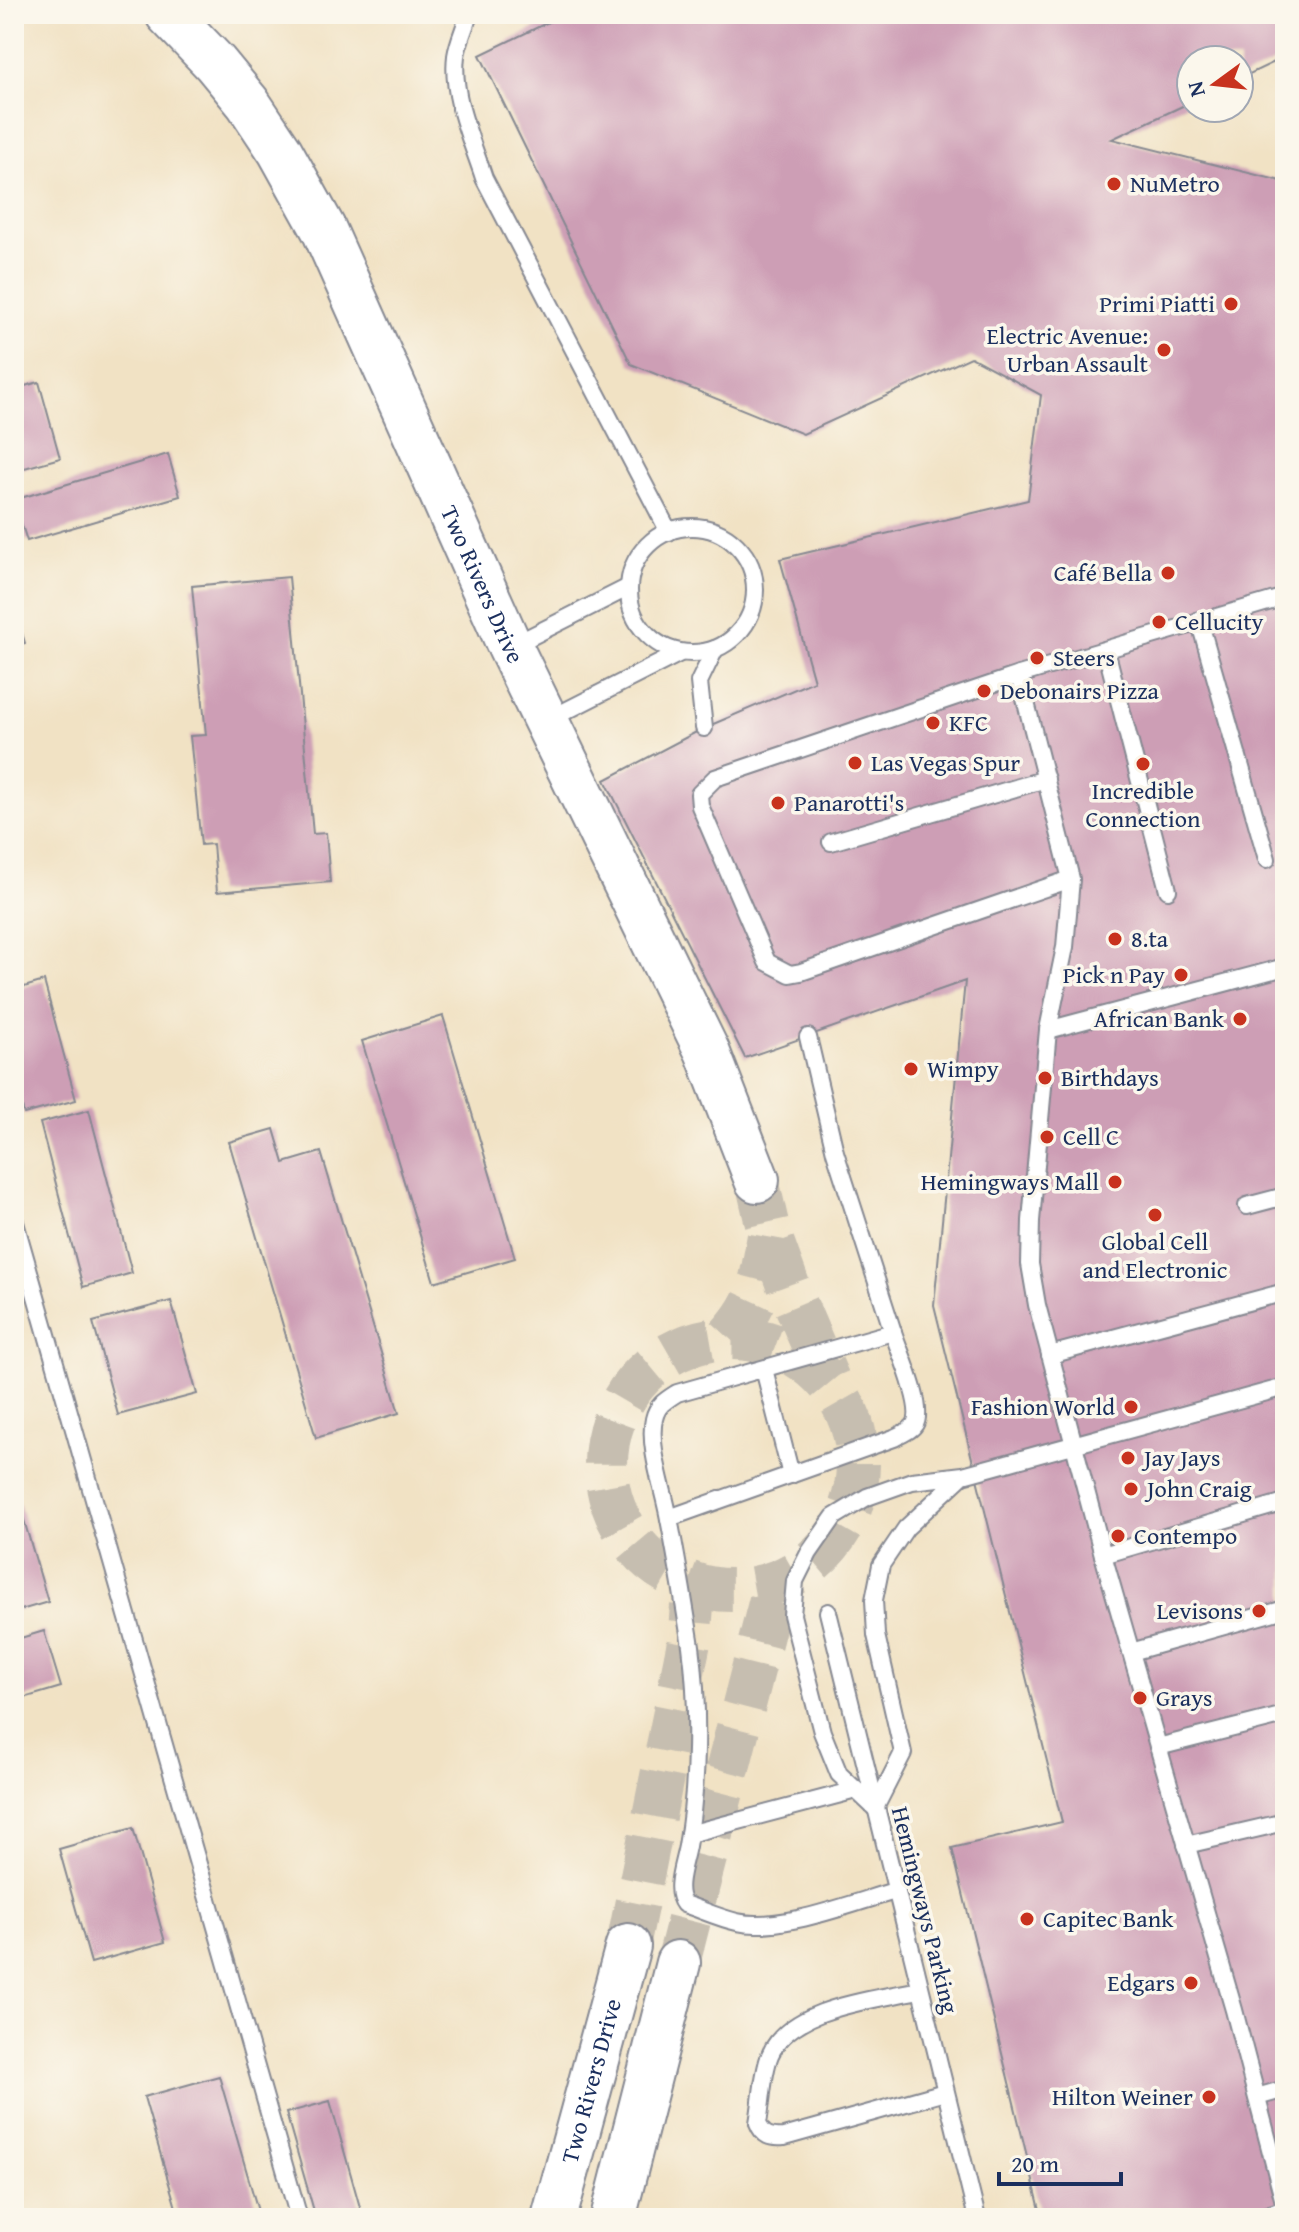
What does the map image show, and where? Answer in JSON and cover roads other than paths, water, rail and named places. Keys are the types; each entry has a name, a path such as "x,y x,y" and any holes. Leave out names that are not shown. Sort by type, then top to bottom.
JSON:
{"main road":[{"name":"Two Rivers Drive","path":"184,25 248,103 280,151 324,230 510,647 707,1051 757,1180"},
{"name":"Two Rivers Drive","path":"554,2218 628,1946"},
{"path":"613,2218 678,1963"}],"lane":[{"path":"469,14 456,54 456,77 466,125 484,178 669,532"},
{"path":"686,527 704,528 721,534 735,545 746,559 753,576 755,593 743,627 730,640 715,649 680,653 663,647 637,622 629,587 632,570 640,554 653,541 686,527"},
{"path":"510,647 629,587"},
{"path":"1071,879 790,974 767,962 700,806 699,794 715,778 1019,675 1285,597"},
{"path":"1199,620 1267,859"},
{"path":"704,728 699,682 715,649"},
{"path":"1106,650 1168,890"},
{"path":"548,720 680,653"},
{"path":"1019,675 1071,879 1065,947 1048,1030 1030,1264 1037,1305 1103,1555 1257,2097 1285,2208 1259,2218"},
{"path":"831,842 1046,779"},
{"path":"1048,1030 1285,967"},
{"path":"669,1518 894,1438 917,1422 919,1407 835,1152 808,1037"},
{"path":"1247,1206 1285,1196"},
{"path":"14,1219 299,2218"},
{"path":"1050,1355 1285,1292"},
{"path":"893,1332 677,1393 660,1404 654,1418 652,1436 691,1649 695,1754 689,1834 679,1889 681,1901 739,1923 778,1923 895,1891"},
{"path":"764,1369 791,1475"},
{"path":"963,1475 906,1528 881,1565 874,1600 876,1635 903,1753 875,1808 839,1774 822,1732 792,1615 795,1581 809,1553 834,1517 867,1497 912,1481 963,1475 1285,1387"},
{"path":"1103,1555 1285,1502"},
{"path":"1131,1652 1285,1609"},
{"name":"Hemingways Parking","path":"828,1612 977,2218"},
{"path":"1158,1747 1285,1715"},
{"path":"689,1834 856,1790"},
{"path":"1186,1845 1285,1822"},
{"path":"919,1990 812,2016 793,2026 769,2056 758,2123 762,2132 772,2138 784,2137 945,2092"},
{"path":"1257,2097 1285,2089"}],"tunnel":[{"path":"757,1180 769,1233 828,1380"},
{"path":"728,1337 747,1313 758,1290 769,1236"},
{"path":"732,1338 769,1343 802,1359 821,1375 837,1394 853,1427 858,1464 853,1501 837,1534 821,1553 802,1569 769,1585 732,1590 695,1585 662,1569 643,1553 627,1534 611,1501 606,1464 611,1427 627,1394 643,1375 662,1359 695,1343 732,1338"},
{"path":"678,1963 775,1584"},
{"path":"628,1946 689,1642 692,1606"}],"place":[{"name":"NuMetro","path":"1114,184"},
{"name":"Primi Piatti","path":"1231,304"},
{"name":"Electric Avenue: Urban Assault","path":"1164,350"},
{"name":"Café Bella","path":"1168,573"},
{"name":"Cellucity","path":"1159,622"},
{"name":"Steers","path":"1037,658"},
{"name":"Debonairs Pizza","path":"984,691"},
{"name":"KFC","path":"933,723"},
{"name":"Las Vegas Spur","path":"855,763"},
{"name":"Incredible Connection","path":"1143,764"},
{"name":"Panarotti's","path":"778,803"},
{"name":"8.ta","path":"1115,939"},
{"name":"Pick n Pay","path":"1181,975"},
{"name":"African Bank","path":"1240,1019"},
{"name":"Wimpy","path":"911,1069"},
{"name":"Birthdays","path":"1045,1078"},
{"name":"Cell C","path":"1047,1137"},
{"name":"Hemingways Mall","path":"1115,1182"},
{"name":"Global Cell and Electronic","path":"1155,1215"},
{"name":"Fashion World","path":"1131,1407"},
{"name":"Jay Jays","path":"1128,1458"},
{"name":"John Craig","path":"1131,1489"},
{"name":"Contempo","path":"1118,1536"},
{"name":"Levisons","path":"1259,1611"},
{"name":"Grays","path":"1140,1698"},
{"name":"Capitec Bank","path":"1027,1919"},
{"name":"Edgars","path":"1191,1983"},
{"name":"Hilton Weiner","path":"1209,2097"}]}
